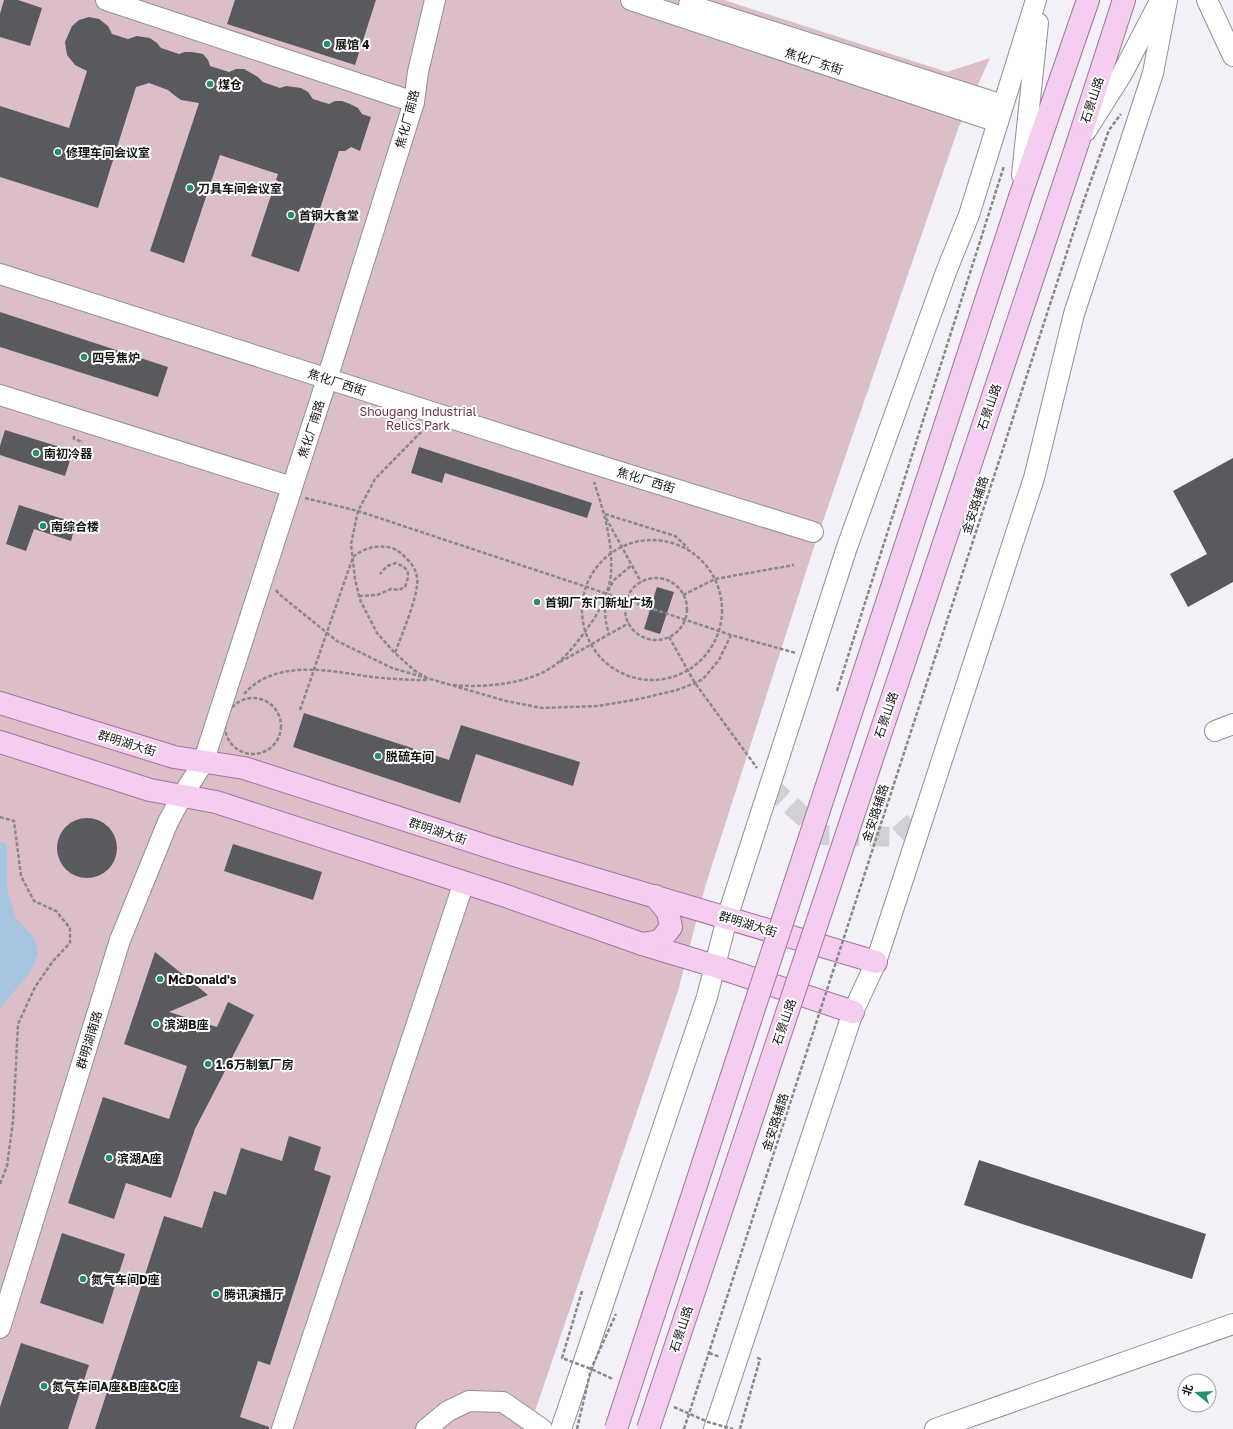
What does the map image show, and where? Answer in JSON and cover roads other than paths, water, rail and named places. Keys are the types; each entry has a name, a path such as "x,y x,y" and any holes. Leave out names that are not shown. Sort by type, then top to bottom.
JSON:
{"main road":[{"path":"616,1429 1020,197 1088,0"},
{"name":"石景山路","path":"648,1429 1078,142 1124,0"},
{"name":"群明湖大街","path":"0,702 174,757 203,763 244,768 514,855 876,962"},
{"path":"0,742 150,790 216,802 464,882 642,944 853,1012"},
{"path":"642,944 660,941 671,927 668,912 655,896"}],"street":[{"path":"106,0 414,102"},
{"name":"焦化厂南路","path":"203,763 327,379 414,102 418,72 435,0"},
{"name":"焦化厂东街","path":"631,0 1000,114"},
{"name":"焦化厂东街","path":"674,0 1000,114"},
{"path":"561,1429 704,1005 727,918 847,546 946,272 969,215 1036,0"},
{"path":"1020,197 1037,25 1043,0"},
{"path":"1078,142 1122,74 1160,0"},
{"path":"711,1426 741,1351 853,1012 876,962 1034,478 1074,314 1153,73 1167,0"},
{"path":"1207,0 1233,56"},
{"name":"焦化厂西街","path":"0,274 441,416 813,532"},
{"path":"0,395 291,491"},
{"name":"群明湖南路","path":"0,1328 120,940 168,822 182,796 203,763"},
{"path":"282,1429 464,882"},
{"path":"935,1429 1233,1324"},
{"path":"426,1429 448,1411 469,1401 503,1402 542,1429"}],"water":[{"path":"0,842 6,844 7,890 16,918 35,939 38,954 29,974 0,1009"}],"tunnel":[{"path":"769,785 823,835 897,837 925,812"}],"place":[{"name":"展馆 4","path":"327,44"},
{"name":"煤仓","path":"210,84"},
{"name":"修理车间会议室","path":"58,152"},
{"name":"刀具车间会议室","path":"190,188"},
{"name":"首钢大食堂","path":"291,215"},
{"name":"四号焦炉","path":"84,357"},
{"name":"南初冷器","path":"36,453"},
{"name":"南综合楼","path":"43,526"},
{"name":"首钢厂东门新址广场","path":"537,602"},
{"name":"脱硫车间","path":"378,756"},
{"name":"McDonald's","path":"160,979"},
{"name":"滨湖B座","path":"156,1024"},
{"name":"1.6万制氧厂房","path":"208,1064"},
{"name":"滨湖A座","path":"109,1158"},
{"name":"氮气车间D座","path":"83,1279"},
{"name":"腾讯演播厅","path":"216,1294"},
{"name":"氮气车间A座&B座&C座","path":"44,1386"}],"park label":[{"name":"Shougang Industrial Relics Park","path":"418,418"}]}
